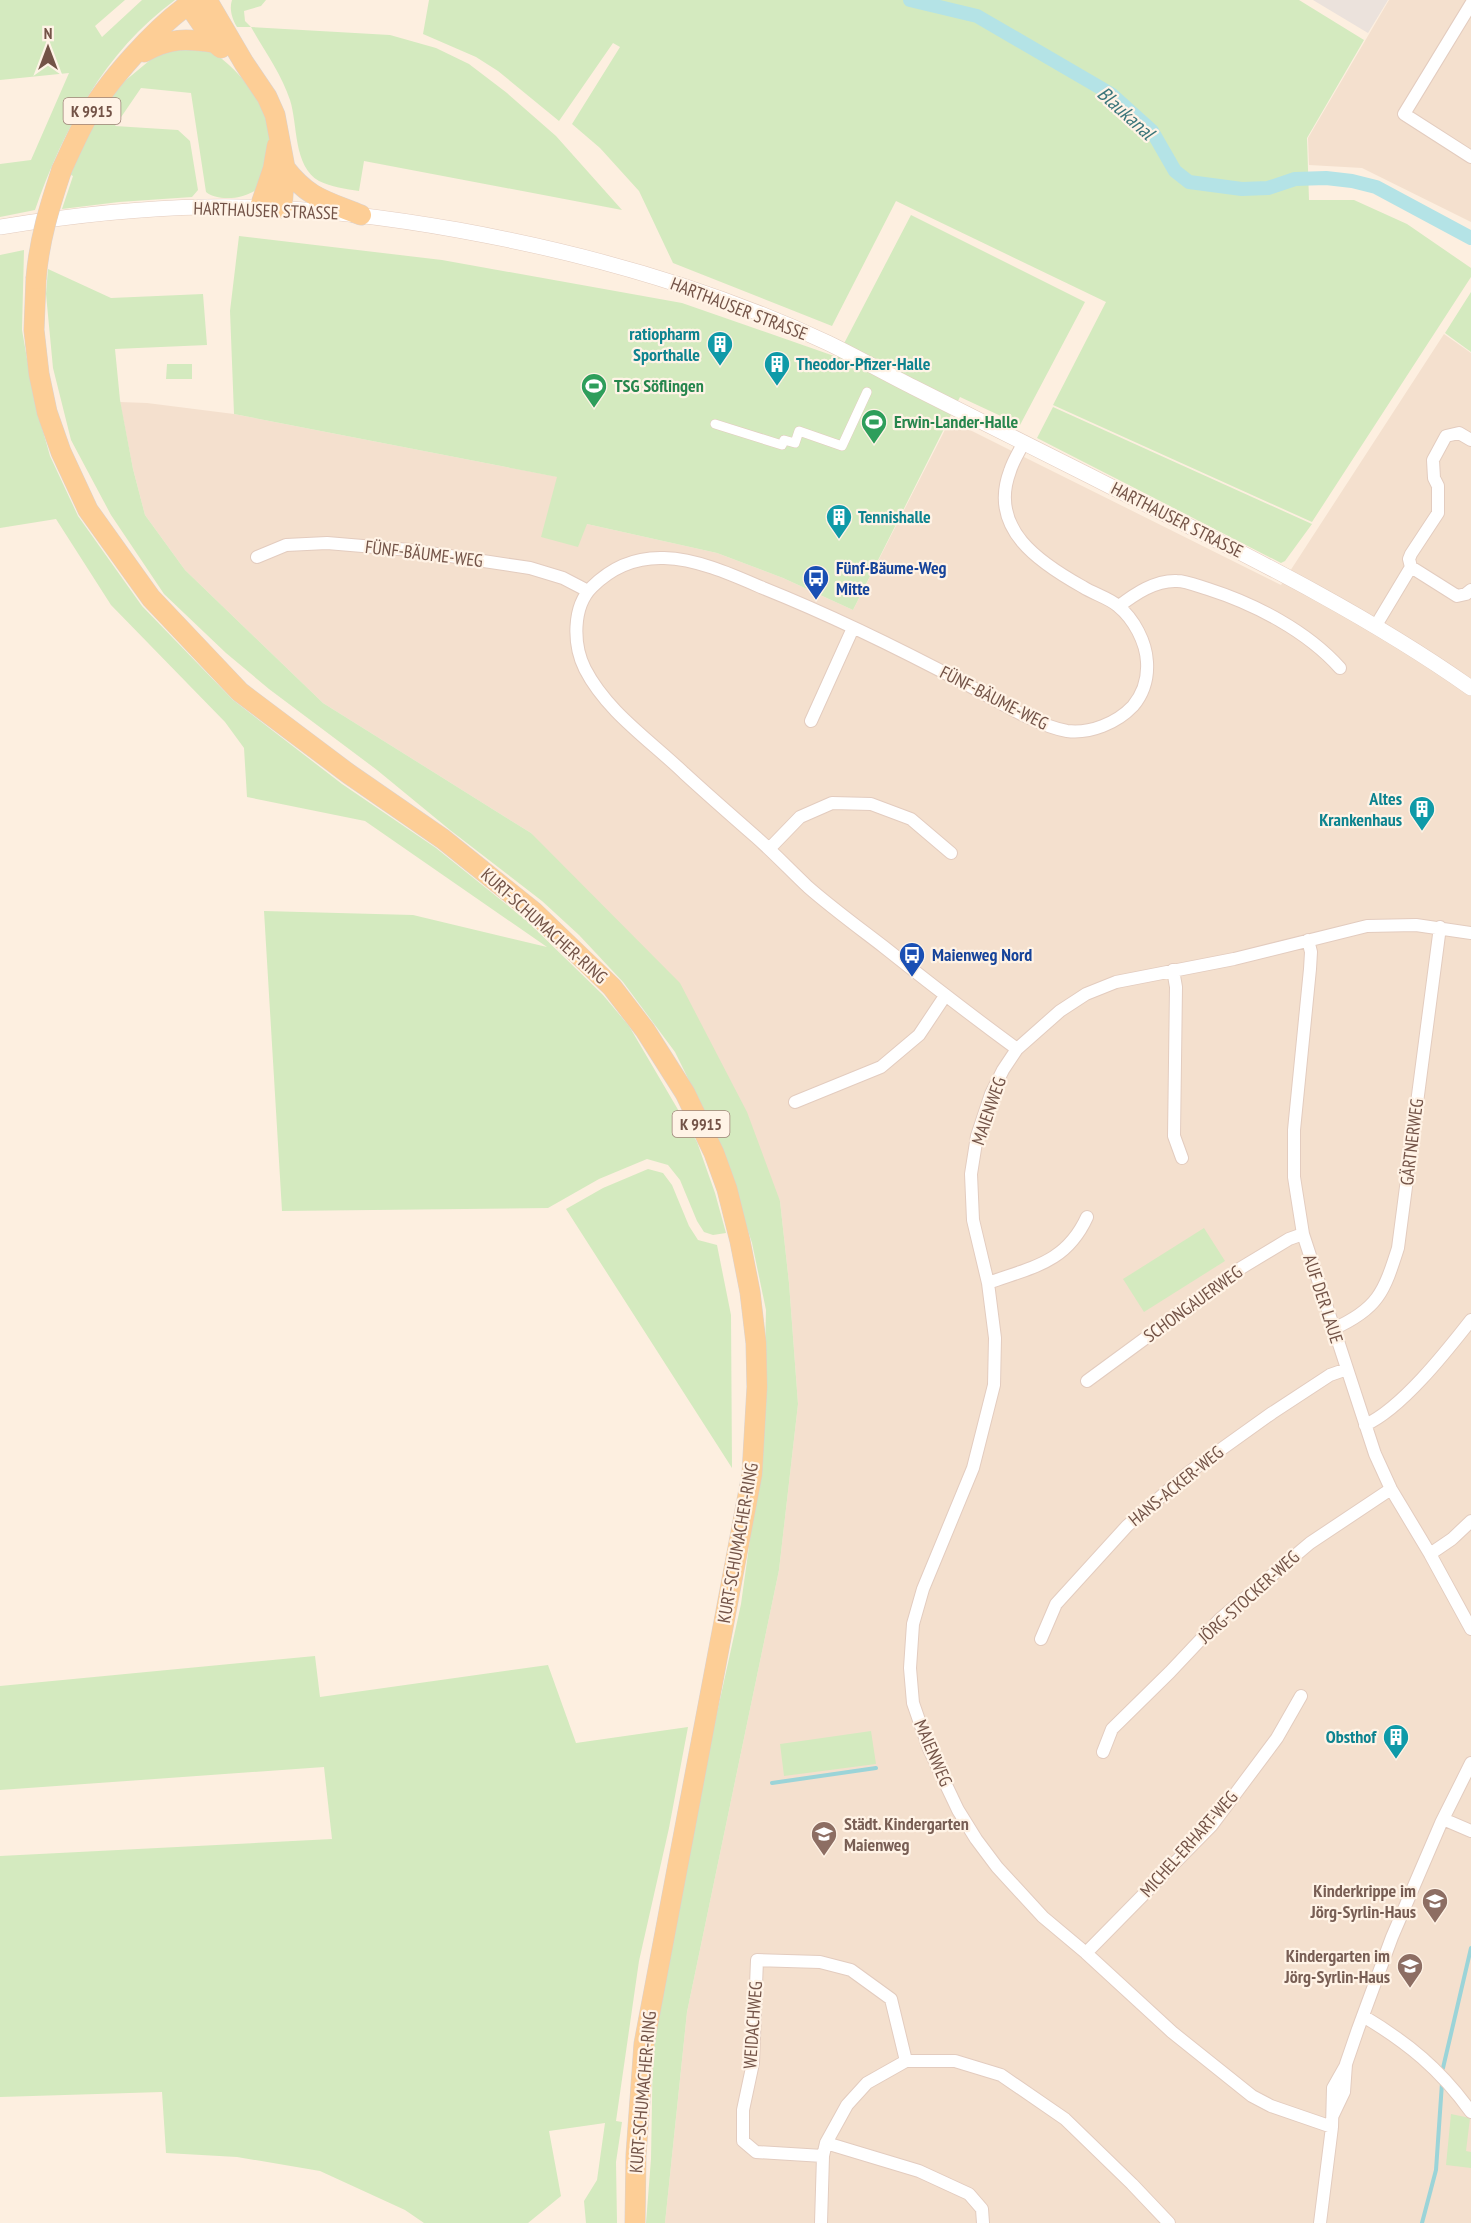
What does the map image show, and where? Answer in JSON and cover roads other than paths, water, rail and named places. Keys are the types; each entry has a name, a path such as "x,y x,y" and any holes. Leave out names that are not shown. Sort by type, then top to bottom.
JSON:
{"main road":[{"name":"K 9915","path":"197,1 215,43"},
{"name":"K 9915","path":"197,1 267,97 275,115 285,168 282,208"},
{"name":"KURT-SCHUMACHER-RING","path":"197,1 172,16 131,59 85,121 62,169 48,211 38,250 34,330 39,374 47,412 61,452 88,510 151,598 240,692 349,774 443,839 534,912 612,987 645,1030 685,1093 710,1144 726,1189 740,1241 750,1292 756,1343 757,1387 752,1474 644,2044 636,2155 635,2223"},
{"name":"K 9915","path":"131,59 162,42 194,39 215,43 243,63"},
{"name":"K 9915","path":"260,207 273,169 279,138"},
{"path":"285,168 310,194 361,215"}],"street":[{"path":"1468,4 1404,114 1471,157"},
{"name":"HARTHAUSER STRASSE","path":"0,227 106,213 204,207 282,208 361,215 514,240 665,280 742,308 831,345 1024,442 1282,573 1375,627 1471,688"},
{"path":"715,424 782,445 784,440 795,443 799,430 842,446 867,392"},
{"path":"1471,440 1459,433 1446,436 1433,460 1434,477 1438,486 1438,513 1409,559 1411,567 1457,596 1471,590"},
{"name":"FÜNF-BÄUME-WEG","path":"1017,1049 945,996 814,892 630,725 596,687 584,668 576,637 581,605 588,591 606,574 622,565 644,558 667,558 691,562 735,576 804,604 1053,728 1085,731 1102,726 1122,716 1134,705 1144,688 1148,668 1146,648 1133,624 1119,606 1057,572 1034,556 1013,528 1007,517 1006,487 1010,471 1024,442"},
{"name":"FÜNF-BÄUME-WEG","path":"257,557 286,545 316,543 410,550 530,568 563,578 588,591"},
{"path":"1375,627 1411,567"},
{"path":"1119,606 1136,593 1156,584 1177,580 1257,607 1325,651 1340,668"},
{"path":"811,721 854,628"},
{"path":"769,849 800,817 832,803 872,804 911,819 951,853"},
{"name":"MAIENWEG","path":"1333,2121 1271,2106 1252,2096 1172,2032 1043,1917 997,1867 958,1810 929,1749 913,1702 910,1668 913,1624 923,1589 978,1453 994,1385 995,1338 988,1283 973,1220 971,1174 977,1136 991,1094 1017,1049 1060,1011 1086,994 1116,982 1234,959 1367,926 1440,927 1471,933"},
{"name":"GÄRTNERWEG","path":"1334,1329 1371,1306 1386,1286 1398,1248 1440,927"},
{"name":"AUF DER LAUE","path":"1308,940 1311,952 1310,969 1294,1130 1294,1177 1303,1234 1365,1425 1391,1489 1471,1629"},
{"path":"1173,970 1176,987 1174,1136 1182,1158"},
{"path":"795,1102 881,1066 919,1035 945,996"},
{"path":"988,1283 1051,1260 1080,1234 1088,1217"},
{"name":"SCHONGAUERWEG","path":"1087,1381 1241,1268 1288,1239 1303,1234"},
{"path":"1365,1425 1378,1419 1392,1408 1471,1320"},
{"name":"HANS-ACKER-WEG","path":"1041,1639 1056,1604 1127,1526 1188,1473 1330,1375 1347,1370"},
{"name":"JÖRG-STOCKER-WEG","path":"1103,1752 1112,1729 1220,1619 1310,1543 1391,1489"},
{"path":"1430,1554 1452,1539 1471,1521"},
{"name":"MICHEL-ERHART-WEG","path":"1086,1953 1212,1825 1277,1738 1301,1696"},
{"path":"1320,2223 1333,2121 1344,2092 1347,2064 1392,1936 1443,1819 1471,1763"},
{"path":"1443,1819 1471,1831"},
{"name":"WEIDACHWEG","path":"823,2156 756,2152 743,2141 743,2110 753,2063 757,1960 820,1962 851,1970 891,1999 906,2061"},
{"path":"1363,2016 1402,2039 1437,2071 1470,2109"},
{"path":"821,2223 823,2156 826,2143 847,2104 867,2084 906,2061 955,2061 1001,2075 1065,2119 1132,2184 1168,2223"},
{"path":"826,2143 919,2171 969,2194 982,2209 983,2223"}],"waterway":[{"name":"Blaukanal","path":"910,0 977,16 1111,94 1152,131 1175,171 1189,182 1242,189 1268,188 1295,179 1326,178 1352,181 1376,187 1471,238"},
{"path":"772,1783 876,1768"},
{"path":"1443,2068 1471,1948"},
{"path":"1422,2223 1436,2170 1442,2083"}],"place":[{"name":"ratiopharm Sporthalle","path":"720,367"},
{"name":"Theodor-Pfizer-Halle","path":"777,387"},
{"name":"TSG Söflingen","path":"594,409"},
{"name":"Erwin-Lander-Halle","path":"874,445"},
{"name":"Tennishalle","path":"839,540"},
{"name":"Fünf-Bäume-Weg Mitte","path":"816,601"},
{"name":"Altes Krankenhaus","path":"1422,832"},
{"name":"Maienweg Nord","path":"912,978"},
{"name":"Obsthof","path":"1396,1760"},
{"name":"Städt. Kindergarten Maienweg","path":"824,1857"},
{"name":"Kinderkrippe im Jörg-Syrlin-Haus","path":"1435,1924"},
{"name":"Kindergarten im Jörg-Syrlin-Haus","path":"1410,1989"}]}
